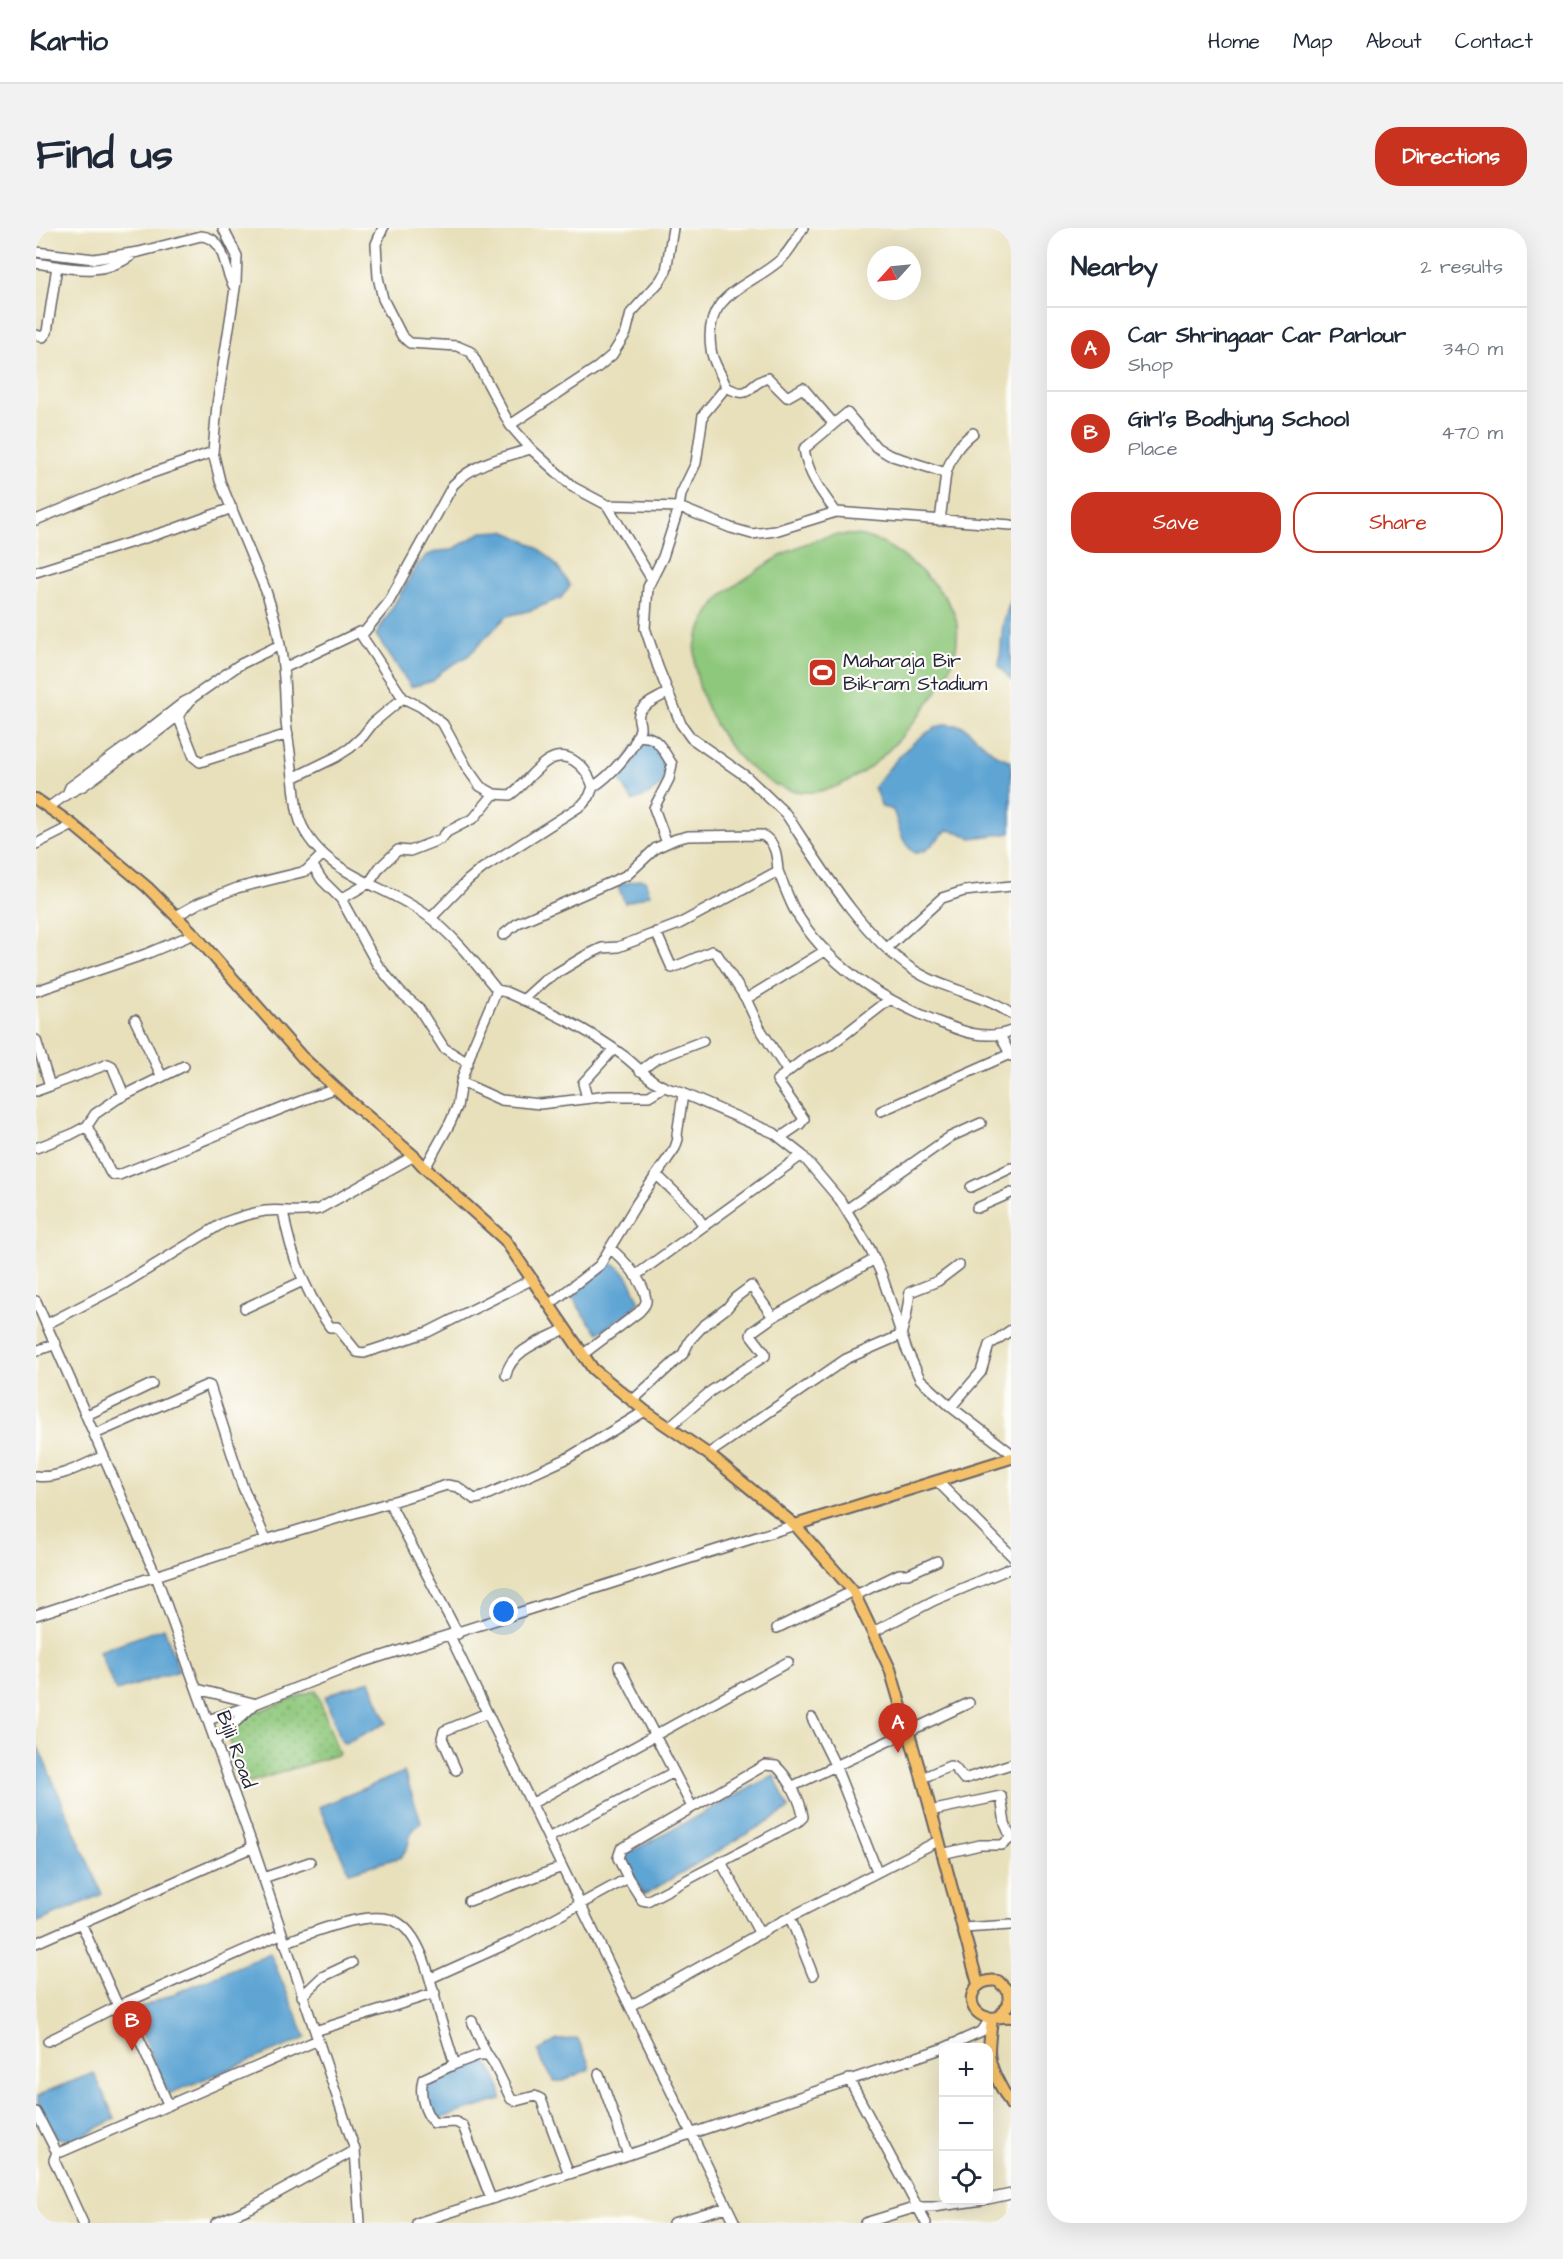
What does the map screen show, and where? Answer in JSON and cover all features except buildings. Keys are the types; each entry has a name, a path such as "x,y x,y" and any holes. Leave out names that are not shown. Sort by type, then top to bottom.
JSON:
{"main road":[{"path":"36,799 73,825 147,887 194,934 296,1049 335,1088 414,1156 424,1168 505,1240 582,1354 602,1378 708,1454 795,1526 841,1575 854,1593 890,1669 978,1984"},
{"path":"795,1526 1011,1458"},
{"path":"995,2017 977,2012 972,2001 972,1995 978,1984 984,1981 998,1981 1008,1990 1010,2004 995,2017 989,2052 996,2077 1011,2104"}],"street":[{"path":"223,228 237,256 235,288 217,405 213,452 220,481 266,591 276,623 284,668 293,778 300,820 305,831 323,854 347,872 408,902 431,918 472,960 497,990 561,1016 623,1056 662,1088 683,1094 781,1137 802,1155 846,1210 875,1259 901,1335 920,1378 951,1407 1011,1453"},
{"path":"383,228 376,244 378,277 384,299 402,336 410,343 457,346 471,352 510,425 531,449 573,487 607,505 679,507 752,534 775,531 836,512 940,521 1009,523"},
{"path":"510,425 606,362 612,355 627,333 631,313 666,270 673,228"},
{"path":"803,228 788,252 777,263 733,292 718,305 711,328 711,350 726,387 739,394 768,378 788,397 803,388 833,423"},
{"path":"36,252 94,259 135,253 201,236 208,237 220,246 227,275 235,288"},
{"path":"36,263 105,269 135,253"},
{"path":"36,334 43,337 47,332 57,266"},
{"path":"726,387 703,415 696,463 681,494 663,557 648,587 645,628 681,724 691,738 747,777 786,814 859,918 887,948 912,969 937,983 987,1000 1011,1014"},
{"path":"836,512 812,476 806,464 804,449 847,413 876,447 890,455 946,473"},
{"path":"940,521 946,473 951,457 959,444 972,433"},
{"path":"362,635 388,603 453,485 464,474 488,462 531,449"},
{"path":"36,519 132,480 213,452"},
{"path":"607,505 651,578"},
{"path":"36,572 174,529 232,508"},
{"path":"284,668 355,632 362,635 403,698 421,707 443,724 480,786 494,794 510,795 542,765 560,757 567,757 584,768 593,787"},
{"path":"67,794 70,787 184,702 239,665 280,645"},
{"path":"431,918 483,868 582,805 589,797 593,787 612,771 636,737 639,730 638,715 641,709 668,693"},
{"path":"49,807 83,786 178,716 192,698"},
{"path":"293,778 336,757 350,747 373,723 403,698"},
{"path":"178,716 194,757 200,762 288,734"},
{"path":"636,737 645,736 656,740 672,764 669,779 654,808 667,843"},
{"path":"340,899 369,883 380,867 398,850 410,851 441,839 447,832 474,818 494,794"},
{"path":"36,844 73,825"},
{"path":"503,935 518,923 627,875 656,848 667,843 688,836 762,835 773,845 778,871 793,907 826,950 854,978 889,1000 959,1030 980,1035 1000,1035 1011,1031"},
{"path":"176,916 218,895 306,871 323,854"},
{"path":"313,866 322,880 340,899 377,964 400,992 418,1007 441,1044 468,1063"},
{"path":"523,1000 545,980 585,956 602,948 618,947 693,918 778,871"},
{"path":"887,948 942,898 964,891 1011,886"},
{"path":"656,932 672,968 712,951 717,954 788,1072"},
{"path":"36,992 146,954 194,934"},
{"path":"746,999 826,950"},
{"path":"424,1168 453,1115 476,1037 497,990"},
{"path":"781,1137 804,1119 777,1080 808,1056 831,1045 889,1000"},
{"path":"135,1020 162,1077"},
{"path":"881,1111 1011,1055 1000,1035"},
{"path":"36,1040 50,1086"},
{"path":"640,1071 656,1059 703,1041"},
{"path":"587,1098 583,1083 613,1050"},
{"path":"36,1091 108,1064 112,1066 124,1095"},
{"path":"36,1148 87,1126 94,1114 124,1095 184,1066"},
{"path":"461,1082 501,1100 540,1104 587,1098 649,1096 662,1088"},
{"path":"87,1126 110,1172 119,1175 194,1146 253,1119 335,1088"},
{"path":"550,1304 600,1265 637,1203 657,1175 677,1137 683,1094"},
{"path":"846,1210 950,1137 981,1124"},
{"path":"635,1275 802,1155"},
{"path":"47,1324 122,1285 223,1223 266,1211 308,1212 319,1209 414,1156"},
{"path":"971,1187 1011,1168"},
{"path":"657,1175 693,1210 703,1225"},
{"path":"977,1208 1011,1193"},
{"path":"283,1211 289,1242 303,1281 330,1327 337,1327 353,1349 363,1353 428,1332 533,1280"},
{"path":"582,1354 639,1312 645,1305 646,1300 629,1265 610,1248"},
{"path":"669,1427 711,1391 765,1356 751,1335 773,1317 875,1259"},
{"path":"901,1335 910,1292 938,1281 959,1265"},
{"path":"245,1308 303,1281"},
{"path":"632,1401 683,1354 690,1340 702,1326 727,1308 751,1286 773,1317"},
{"name":"Bijli Road","path":"36,1301 156,1576 253,1846 355,2150 360,2223"},
{"path":"506,1375 510,1364 516,1357 565,1329"},
{"path":"951,1407 981,1372 989,1345 1011,1330"},
{"path":"708,1454 846,1359 901,1335"},
{"path":"36,1351 56,1344"},
{"path":"87,1415 152,1384"},
{"path":"95,1434 207,1384 210,1386 242,1485 266,1540"},
{"path":"36,1615 266,1540 453,1485 474,1499 480,1498 566,1459 645,1411"},
{"path":"36,1476 55,1475 104,1456"},
{"path":"937,1481 1011,1555"},
{"path":"389,1502 454,1635 487,1713 735,2223"},
{"path":"208,1720 351,1666 795,1526"},
{"path":"777,1628 898,1574 908,1574 937,1561"},
{"path":"873,1632 935,1600 1011,1568"},
{"path":"531,1804 788,1662"},
{"path":"619,1666 692,1807"},
{"path":"197,1689 255,1704"},
{"path":"791,1787 969,1703"},
{"path":"215,1741 255,1704"},
{"path":"456,1770 442,1738 444,1731 487,1713"},
{"path":"812,1718 835,1765 877,1871"},
{"path":"770,1764 780,1769 791,1787 802,1812 802,1819 647,1901 642,1900 618,1858 621,1849 692,1807 770,1764"},
{"path":"922,1778 950,1766 954,1767 964,1779 1011,1764"},
{"path":"548,1838 674,1772"},
{"path":"930,1811 1001,1797 1005,1824 1011,1838 1002,1845 980,1845 942,1854"},
{"path":"630,2007 790,1917 938,1841"},
{"path":"36,1943 253,1846"},
{"path":"263,1878 310,1862"},
{"path":"721,1862 760,1934"},
{"path":"469,1901 562,1867"},
{"path":"431,1978 490,1952 628,1878"},
{"path":"790,1917 813,1975"},
{"path":"48,2042 121,2005 282,1938 340,1924 373,1919 394,1920 412,1936 431,1978 453,2065"},
{"path":"81,1923 168,2104"},
{"path":"963,1928 1011,1925"},
{"path":"302,1996 314,1983 352,1962"},
{"path":"57,2152 84,2142 316,2036 435,1993"},
{"path":"956,2043 984,2030 995,2017"},
{"path":"472,2021 486,2053 484,2054"},
{"path":"417,2223 628,2155 939,2050"},
{"path":"484,2054 423,2079 421,2086 424,2104 434,2123 456,2122 463,2126 491,2199"},
{"path":"484,2054 492,2059 511,2099 516,2101 535,2096 541,2099 569,2174"},
{"path":"599,2074 628,2155"},
{"path":"849,2079 926,2223"},
{"path":"36,2112 57,2152 54,2160 83,2223"},
{"path":"216,2223 250,2208 355,2150"},
{"path":"993,2198 1011,2194"},
{"path":"865,2223 917,2207 947,2205"},
{"path":"673,2223 727,2207"}],"green space":[{"name":"Maharaja Bir Bikram Stadium","path":"835,535 859,535 871,538 902,556 923,573 945,597 953,610 957,625 957,639 952,664 940,686 893,746 864,771 848,781 813,792 794,791 776,785 758,774 735,753 722,735 699,687 695,649 702,626 719,599 729,590 785,553 804,544"},
{"path":"316,1690 339,1754 244,1784 227,1733 240,1718"}],"water":[{"path":"504,531 543,552 557,566 570,586 561,598 532,610 507,616 468,656 442,671 433,681 411,687 376,635 417,566 426,556 438,551 452,550 482,532"},
{"path":"1011,598 1011,680 999,666 1003,624"},
{"path":"945,724 963,726 996,755 1011,761 1011,833 971,838 948,830 929,848 915,853 903,839 893,810 882,807 874,787 914,742"},
{"path":"648,731 663,752 664,778 654,791 632,801 617,770 642,734"},
{"path":"645,880 650,894 625,903 619,885"},
{"path":"611,1264 626,1274 640,1302 598,1333 573,1298 579,1287 589,1277"},
{"path":"164,1628 179,1671 116,1691 99,1651"},
{"path":"370,1681 387,1723 345,1743 342,1742 325,1697"},
{"path":"36,1742 102,1894 36,1923"},
{"path":"404,1772 421,1821 411,1833 407,1849 401,1857 349,1872 319,1807"},
{"path":"774,1775 789,1809 644,1895 623,1856"},
{"path":"270,1953 306,2038 168,2094 133,2011"},
{"path":"578,2039 589,2069 563,2081 554,2081 538,2051 557,2040"},
{"path":"487,2062 495,2076 501,2090 501,2100 438,2119 428,2104 425,2093 427,2084 442,2072"},
{"path":"94,2073 115,2119 75,2140 57,2138 38,2108 38,2097"}],"place":[{"name":"Maharaja Bir Bikram Stadium","path":"822,672"},
{"name":"Car Shringaar Car Parlour","path":"898,1753"},
{"name":"Girl's Bodhjung School","path":"132,2051"}]}
